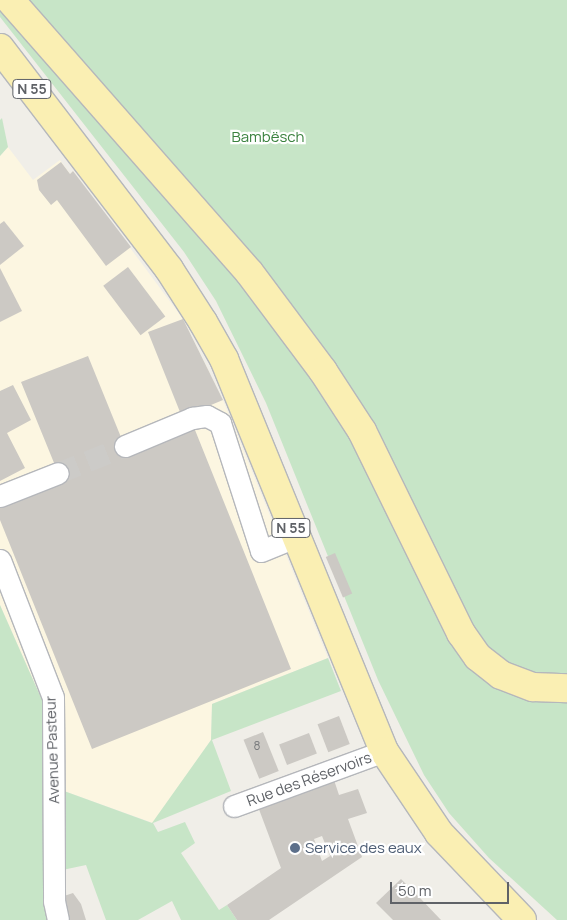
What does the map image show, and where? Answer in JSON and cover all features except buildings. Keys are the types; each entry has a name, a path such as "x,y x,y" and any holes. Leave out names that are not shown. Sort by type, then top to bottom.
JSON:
{"main road":[{"path":"10,0 249,272 323,371 362,431 462,633 478,657 501,675 533,687 567,688"},
{"name":"N 55","path":"0,48 170,269 203,322 224,359 295,537 384,751 439,833 522,920"}],"street":[{"path":"125,446 192,418 207,416 220,423 261,550 295,537"},
{"path":"0,496 58,473"},
{"name":"Avenue Pasteur","path":"0,560 53,697 53,891 58,920"},
{"name":"Rue des Réservoirs","path":"234,806 384,751"}],"shaded area":[{"path":"8,147 33,180 60,160 70,174 73,171 183,319 223,400 328,658 212,704 211,740 153,823 53,787 42,700 0,605 0,156"}],"green space":[{"name":"Bambësch","path":"0,0 567,0 567,920 557,920 489,858 449,813 424,775 378,680 266,403 216,301 184,252 0,17"},
{"path":"2,118 8,147 0,156 0,120"},
{"path":"0,605 42,700 53,787 152,823 211,740 212,704 328,658 341,691 212,740 231,791 153,823 158,832 185,822 195,843 181,853 219,910 227,905 237,920 181,920 172,901 138,920 106,920 86,865 53,872 58,920 0,920"}],"tunnel":[{"path":"58,473 125,446"}],"place":[{"name":"Service des eaux","path":"295,848"}]}
